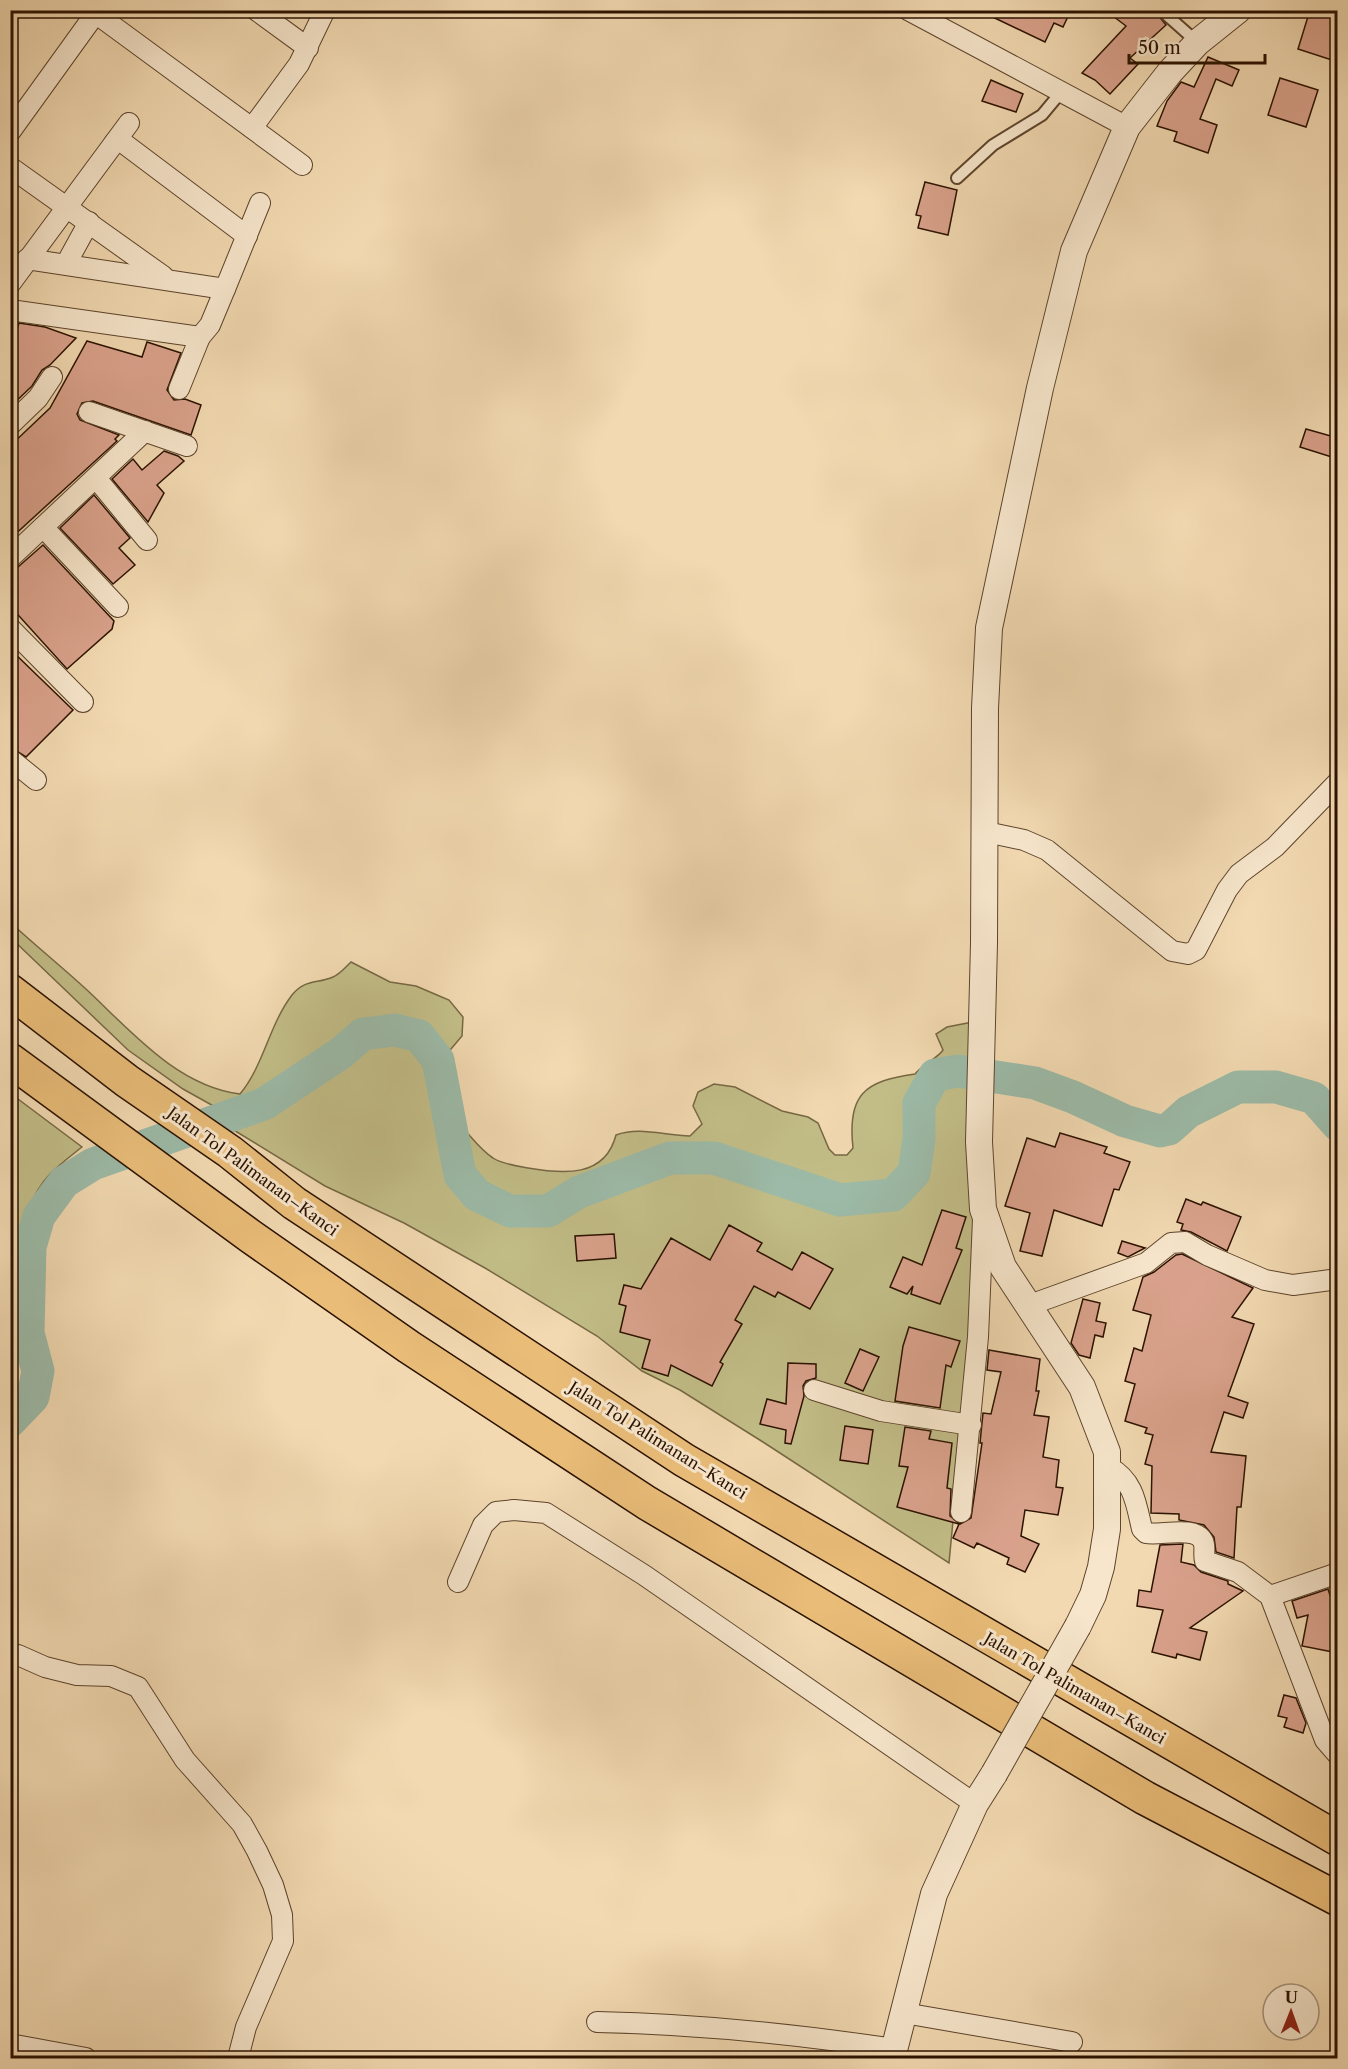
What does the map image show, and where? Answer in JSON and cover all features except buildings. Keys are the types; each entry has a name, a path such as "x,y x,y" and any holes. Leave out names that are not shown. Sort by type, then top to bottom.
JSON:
{"highway":[{"name":"Jalan Tol Palimanan–Kanci","path":"10,991 127,1081 230,1152 294,1203 684,1460 1338,1839"},
{"path":"10,1060 409,1347 647,1503 1145,1798 1338,1899"}],"street":[{"path":"256,10 308,48"},
{"path":"252,128 308,48 326,10"},
{"path":"908,10 1127,127"},
{"path":"961,1512 978,1337 983,1209 979,1142 986,832 985,708 989,628 993,603 1040,388 1074,251 1127,127 1170,72 1198,42 1238,10"},
{"path":"10,132 95,12 302,165"},
{"path":"10,284 65,206 129,123"},
{"path":"115,142 122,142 247,236"},
{"path":"10,167 165,278"},
{"path":"179,389 200,338 210,325 260,203"},
{"path":"66,264 89,222"},
{"path":"27,259 165,278 225,289"},
{"path":"10,310 200,338"},
{"path":"10,425 38,398 52,376"},
{"path":"89,412 187,446"},
{"path":"10,558 145,431"},
{"path":"96,478 147,540"},
{"path":"43,527 118,607"},
{"path":"10,628 83,702"},
{"path":"10,759 36,780"},
{"path":"986,832 1024,840 1047,850 1172,951 1188,954 1196,950 1227,890 1239,874 1275,848 1327,790 1338,782"},
{"path":"597,2022 669,2024 804,2036 893,2054 934,1894 975,1804 1078,1626 1093,1595 1101,1567 1107,1529 1109,1467 1101,1433 1082,1387 1003,1268 983,1209"},
{"path":"1027,1306 1146,1263 1171,1243 1185,1242 1207,1255 1265,1280 1293,1285 1338,1279"},
{"path":"814,1390 881,1411 971,1425"},
{"path":"1109,1467 1122,1474 1129,1483 1142,1529 1146,1533 1190,1533 1199,1536 1205,1544 1205,1561 1238,1572 1270,1596 1325,1740 1338,1755"},
{"path":"458,1582 483,1525 496,1512 514,1510 546,1513 644,1575 975,1804"},
{"path":"1270,1596 1338,1573"},
{"path":"18,1654 45,1667 77,1675 111,1676 138,1688 185,1760 242,1824 257,1851 273,1885 282,1915 283,1941 246,2027 238,2058"},
{"path":"904,2013 1072,2042"},
{"path":"10,2044 86,2058"}],"lane":[{"path":"1161,10 1198,42"},
{"path":"957,178 993,145 1042,115 1062,91"}],"shaded area":[{"path":"11,923 78,981 156,1054 196,1080 217,1089 240,1094 255,1071 278,1019 292,995 306,984 335,976 351,962 390,982 416,986 449,1000 463,1017 462,1036 445,1056 424,1028 395,1022 360,1026 335,1046 259,1097 231,1109 217,1108 183,1089 128,1050 11,938"},
{"path":"978,1021 977,1056 968,1061 930,1068 911,1101 911,1138 906,1170 889,1187 841,1192 715,1150 669,1150 576,1185 545,1203 512,1203 482,1189 467,1171 460,1125 484,1151 501,1162 541,1170 568,1172 581,1170 603,1159 616,1135 625,1132 643,1131 690,1136 702,1124 693,1106 698,1092 714,1084 735,1087 782,1111 808,1117 818,1123 829,1149 835,1155 847,1155 853,1148 853,1115 863,1094 883,1081 915,1074 943,1050 936,1034 947,1027"},
{"path":"394,1039 414,1043 430,1063 452,1179 472,1202 508,1219 550,1219 583,1199 672,1167 712,1166 839,1208 897,1203 922,1177 928,1140 927,1105 940,1083 958,1079 968,1084 978,1257 949,1563 680,1390 642,1371 597,1336 485,1268 404,1223 325,1186 232,1129 237,1124 267,1111 367,1042"},
{"path":"10,1093 82,1147 50,1174 37,1192 27,1213 21,1237 17,1288 24,1359 11,1349 10,1167 15,1166 11,1162"}],"waterway":[{"path":"10,1421 33,1397 38,1371 28,1333 30,1247 39,1216 64,1182 93,1164 264,1104 341,1053 363,1034 395,1030 419,1036 438,1060 460,1175 477,1195 510,1211 548,1211 579,1192 670,1158 714,1158 840,1200 893,1195 914,1173 919,1139 919,1103 935,1075 958,1071 1035,1083 1073,1097 1125,1121 1160,1131 1169,1129 1188,1112 1238,1087 1276,1087 1314,1098 1338,1125"}]}
